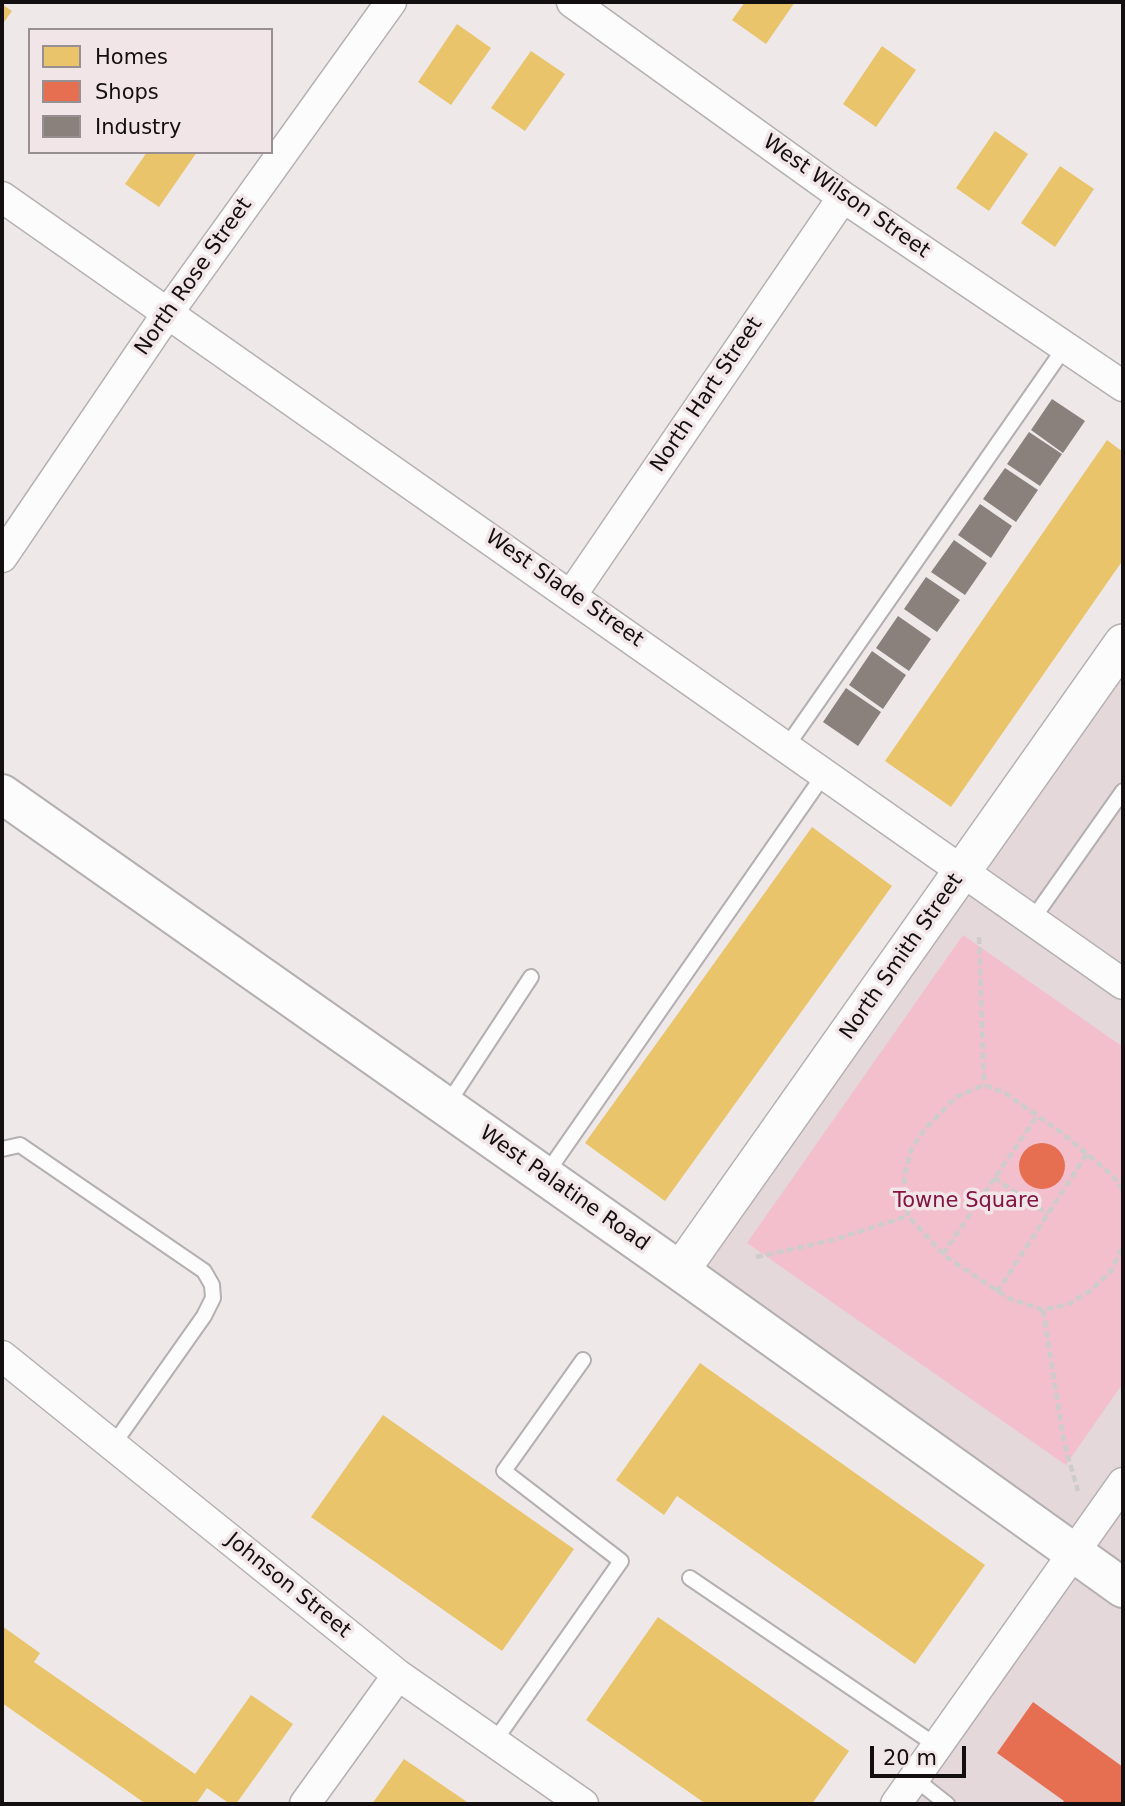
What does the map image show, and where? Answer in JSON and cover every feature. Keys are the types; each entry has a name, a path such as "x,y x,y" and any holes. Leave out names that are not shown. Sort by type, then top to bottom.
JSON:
{"main road":[{"name":"West Palatine Road","path":"2,794 680,1271 1123,1588"}],"street":[{"name":"North Rose Street","path":"2,557 167,314 391,2"},
{"name":"West Wilson Street","path":"572,2 843,197 1123,386"},
{"name":"West Slade Street","path":"2,197 572,594 1032,920 1119,973"},
{"name":"North Hart Street","path":"572,594 843,197"},
{"name":"North Smith Street","path":"680,1271 1123,643"},
{"name":"Johnson Street","path":"2,1356 398,1675 576,1802"},
{"path":"896,1804 1123,1483"},
{"path":"306,1804 398,1675"}],"lane":[{"path":"787,746 1065,347"},
{"path":"545,1176 825,773"},
{"path":"1032,920 1123,791"},
{"path":"446,1107 531,976"},
{"path":"2,1149 20,1146 204,1271 212,1285 213,1298 204,1316 113,1445"},
{"path":"494,1742 621,1561 504,1471 583,1360"},
{"path":"690,1578 937,1746"},
{"path":"914,1778 947,1804"}],"path":[{"path":"979,937 984,1085"},
{"path":"1123,1191 1113,1176 1087,1154 1005,1093 984,1085 956,1097 924,1130 911,1150 904,1178 908,1216 943,1254 997,1292 1043,1310 1069,1304 1090,1291 1111,1271 1123,1246"},
{"path":"943,1254 1037,1116"},
{"path":"997,1292 1087,1154"},
{"path":"994,1178 1048,1214"},
{"path":"756,1257 833,1240 908,1216"},
{"path":"1043,1310 1064,1443 1079,1491"}],"shaded area":[{"path":"1123,643 1123,1804 896,1804 1074,1553 680,1271"}],"green space":[{"name":"Towne Square","path":"963,935 1123,1047 1123,1383 1066,1465 747,1243"}],"building: Homes":[{"path":"745,2 795,2 766,44 732,20"},
{"path":"2,4 12,11 2,25"},
{"path":"457,24 491,48 451,105 418,82"},
{"path":"882,46 916,70 876,127 843,104"},
{"path":"531,51 565,74 525,131 491,108"},
{"path":"995,131 1028,154 989,211 956,188"},
{"path":"146,154 196,154 159,207 125,184"},
{"path":"1060,166 1094,189 1055,247 1021,223"},
{"path":"1107,440 1123,452 1123,560 951,807 885,761"},
{"path":"812,827 892,886 665,1201 585,1143"},
{"path":"700,1363 985,1565 915,1664 677,1496 664,1515 616,1480"},
{"path":"383,1415 574,1549 502,1651 311,1517"},
{"path":"658,1617 849,1751 812,1804 706,1804 586,1720"},
{"path":"2,1626 40,1653 34,1662 195,1774 251,1695 293,1724 236,1804 230,1804 207,1788 196,1804 146,1804 2,1703"},
{"path":"404,1759 470,1804 372,1804"}],"building: Shops":[{"path":"1042,1143 1058,1150 1065,1166 1058,1182 1042,1189 1026,1182 1019,1166 1026,1150"},
{"path":"1033,1702 1123,1767 1123,1804 1061,1804 1064,1801 997,1753"}],"building: Industry":[{"path":"1052,399 1085,421 1063,453 1031,430"},
{"path":"1029,432 1062,454 1040,486 1007,464"},
{"path":"1005,468 1038,490 1016,522 983,499"},
{"path":"980,504 1012,526 991,558 958,535"},
{"path":"954,540 987,563 965,595 931,572"},
{"path":"926,577 960,600 937,632 904,609"},
{"path":"898,616 931,639 909,671 876,648"},
{"path":"872,651 906,675 883,709 849,685"},
{"path":"846,688 881,712 858,746 823,722"}]}
